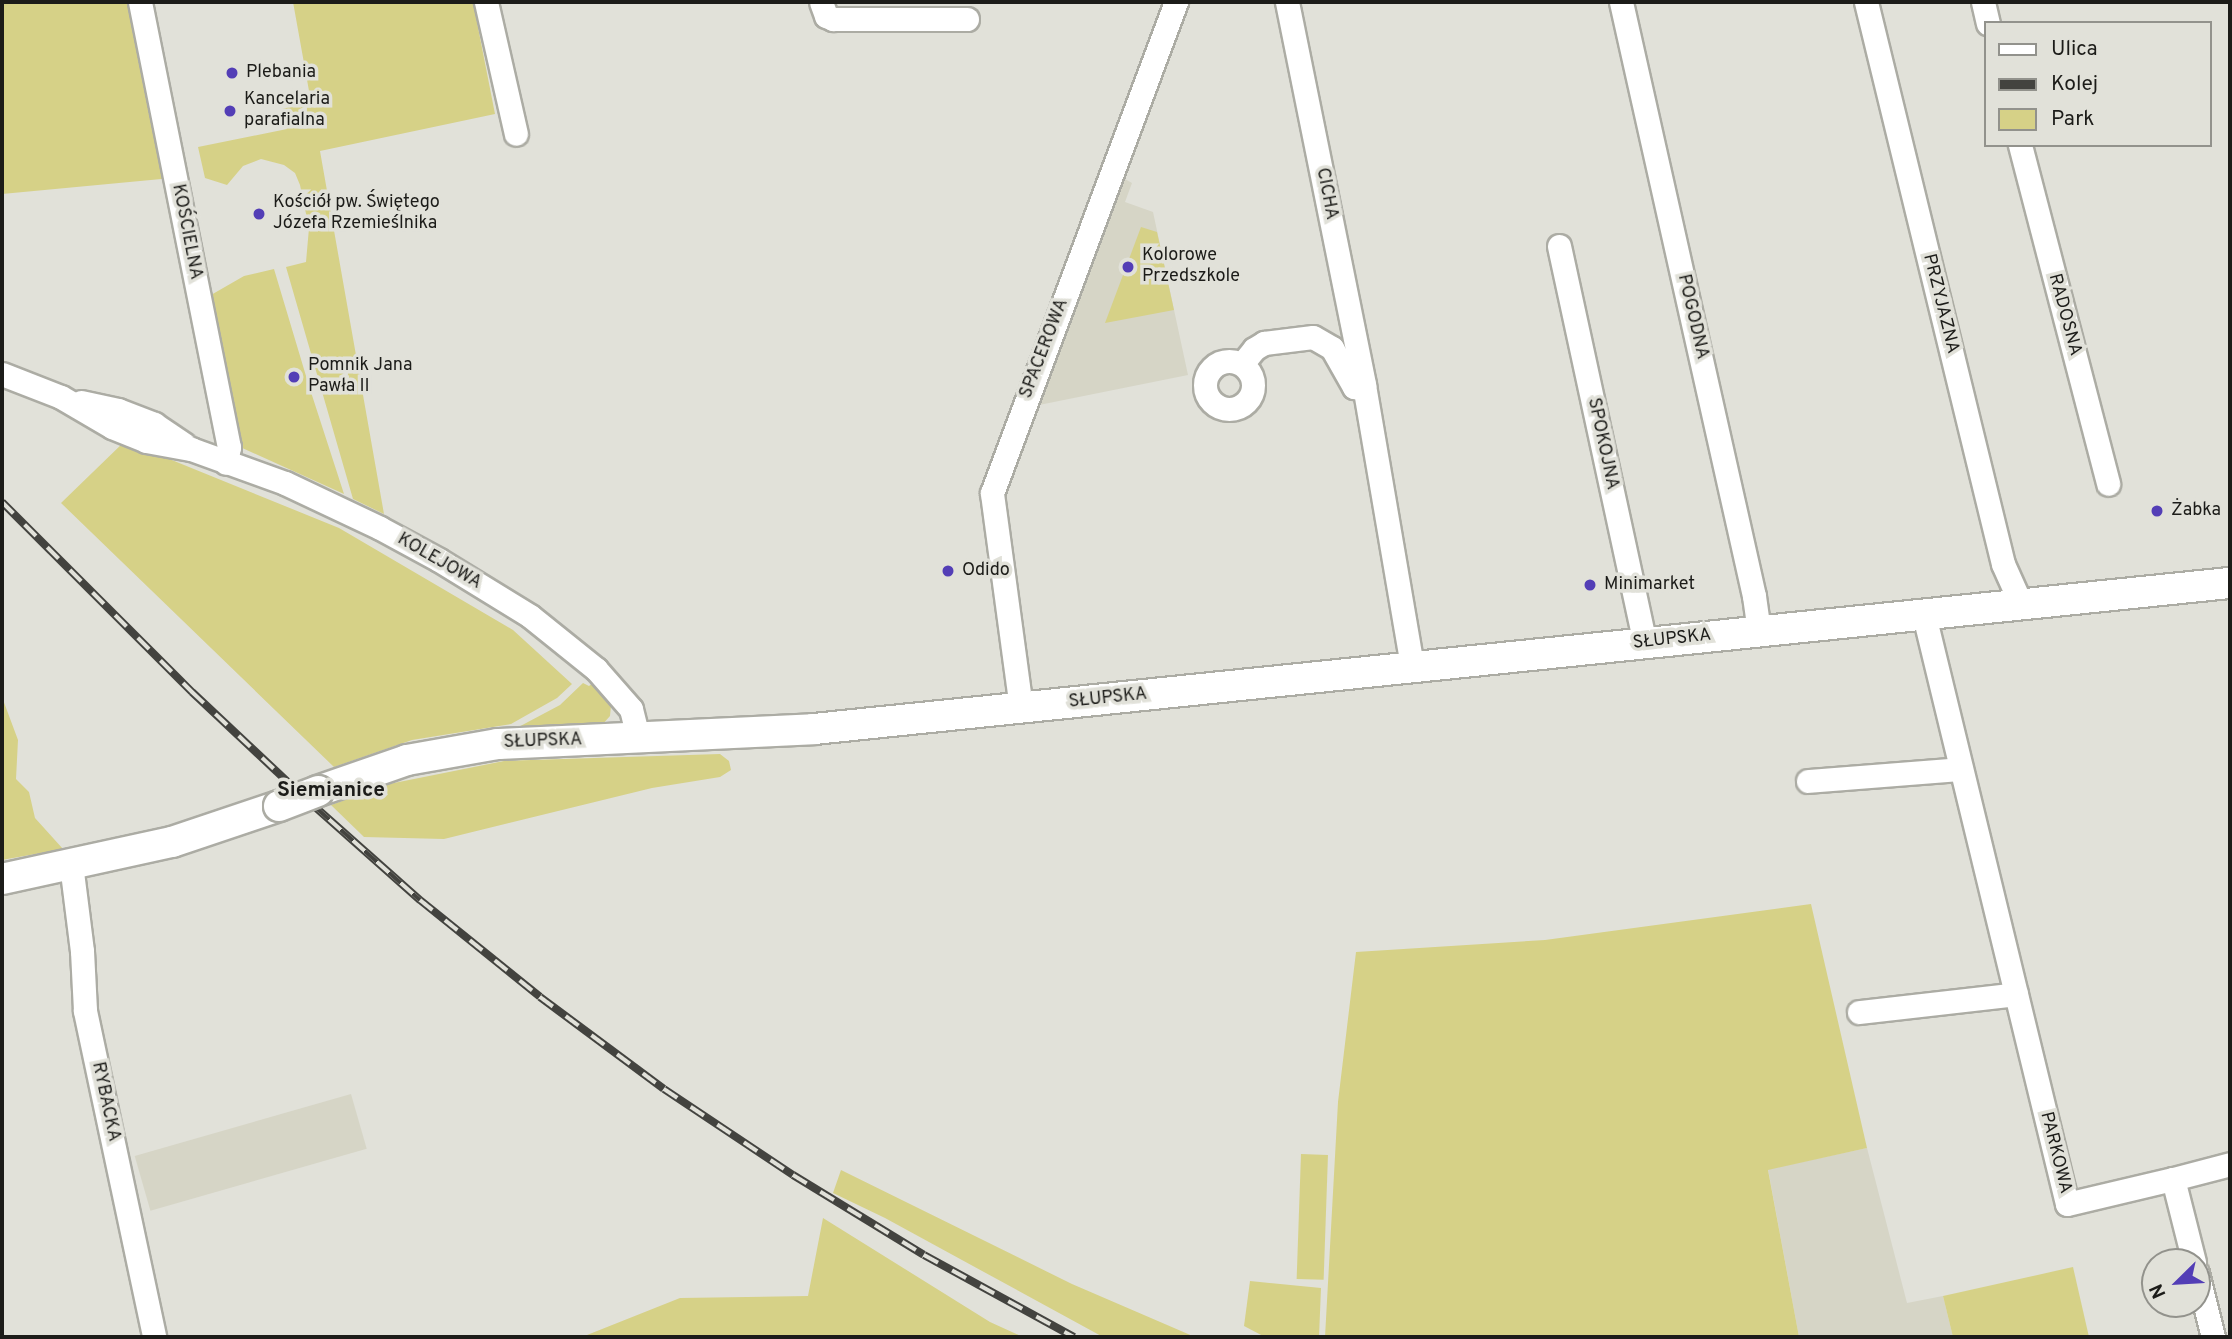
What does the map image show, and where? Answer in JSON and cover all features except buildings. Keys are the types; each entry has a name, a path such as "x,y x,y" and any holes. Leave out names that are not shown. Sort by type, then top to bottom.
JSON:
{"main road":[{"name":"SŁUPSKA","path":"2,880 172,842 407,760 473,747 778,732 2230,583"}],"street":[{"name":"KOŚCIELNA","path":"140,2 229,447 226,463"},
{"path":"486,2 516,134"},
{"path":"821,2 826,16 833,19 967,19"},
{"name":"SPACEROWA","path":"1021,708 992,493 1176,2"},
{"name":"CICHA","path":"1287,2 1364,385 1412,667"},
{"name":"POGODNA","path":"1622,2 1754,596 1759,632"},
{"name":"PRZYJAZNA","path":"1866,2 2003,564 2021,604"},
{"path":"1983,2 1988,21"},
{"name":"RADOSNA","path":"2021,147 2108,484"},
{"name":"SPOKOJNA","path":"1559,246 1645,643"},
{"path":"1242,365 1254,349 1264,343 1313,337 1332,348 1354,387 1364,385"},
{"name":"KOLEJOWA","path":"2,374 61,397 112,427 146,441 191,449 285,483 380,528 530,616 586,661 621,695 635,718 638,738"},
{"name":"PARKOWA","path":"1924,615 2067,1204 2174,1179"},
{"path":"1808,782 1961,769"},
{"name":"RYBACKA","path":"71,864 82,951 85,1011 154,1337"},
{"path":"1859,1012 2016,994"},
{"path":"2191,1248 2174,1179 2230,1164"},
{"path":"2208,1318 2213,1337"}],"shaded area":[{"name":"Kolorowe Przedszkole","path":"1123,178 1132,183 1125,202 1153,212 1188,375 1039,405"},
{"path":"351,1094 367,1149 150,1211 135,1156"},
{"path":"1867,1148 1907,1303 1943,1296 1953,1337 1799,1337 1768,1169"}],"green space":[{"path":"2,2 135,2 172,178 2,194"},
{"path":"293,2 473,2 495,114 320,151 384,514 353,499 286,267 306,262 309,228 295,173 284,165 261,159 243,166 227,185 205,178 198,147 287,129 282,109 311,102"},
{"path":"1141,227 1157,232 1174,310 1105,323"},
{"path":"274,269 344,494 240,447 204,299 244,276"},
{"path":"125,441 339,528 513,630 572,684 557,698 511,724 412,740 334,767 61,503"},
{"path":"594,682 611,706 610,716 601,726 511,731 560,705 583,683 589,686"},
{"path":"2,697 18,740 16,779 29,792 35,818 63,849 2,860"},
{"path":"720,754 729,761 731,770 720,777 652,788 444,839 364,837 331,805 389,784 504,761"},
{"path":"1811,904 1867,1148 1768,1170 1799,1337 1325,1337 1338,1102 1356,952 1545,940"},
{"path":"1301,1154 1328,1155 1324,1280 1297,1279"},
{"path":"841,1170 1072,1284 1195,1337 1103,1337 885,1218 833,1193"},
{"path":"823,1218 990,1322 1023,1337 582,1337 680,1298 808,1296"},
{"path":"2073,1267 2089,1337 1953,1337 1943,1296"},
{"path":"1250,1281 1321,1288 1319,1337 1265,1337 1244,1326"}],"railway":[{"path":"2,502 192,692 305,798 420,900 540,997 664,1089 793,1175 924,1255 1074,1337"}],"place":[{"name":"Plebania","path":"232,73"},
{"name":"Kancelaria parafialna","path":"230,111"},
{"name":"Kościół pw. Świętego Józefa Rzemieślnika","path":"259,214"},
{"name":"Kolorowe Przedszkole","path":"1128,267"},
{"name":"Pomnik Jana Pawła II","path":"294,377"},
{"name":"Żabka","path":"2157,511"},
{"name":"Odido","path":"948,571"},
{"name":"Minimarket","path":"1590,585"}],"district":[{"name":"Siemianice","path":"331,791"}]}
